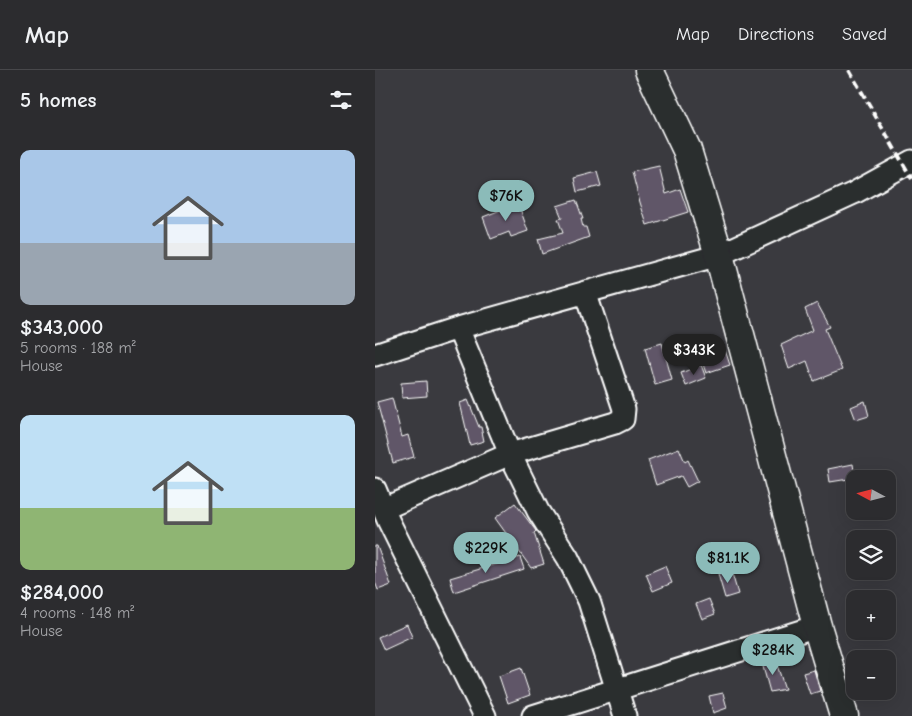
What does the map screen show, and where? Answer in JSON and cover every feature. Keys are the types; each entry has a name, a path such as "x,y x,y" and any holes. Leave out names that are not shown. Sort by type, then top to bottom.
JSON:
{"street":[{"path":"649,70 687,150 719,255 817,626 844,716"},
{"path":"375,354 458,328 719,255 854,193 912,161"},
{"path":"382,518 510,454 623,419 625,410 585,292"},
{"path":"458,328 510,454 538,511 567,558 589,601 625,716"},
{"path":"375,489 382,518 485,716"},
{"path":"533,716 817,626"}],"building":[{"path":"659,166 666,194 680,189 688,212 647,225 632,172"},
{"path":"597,172 601,186 577,192 574,178"},
{"path":"576,200 583,219 581,219 583,227 586,227 589,237 542,254 538,239 563,233 558,219 562,218 557,206"},
{"path":"518,203 528,231 511,237 509,232 491,239 483,217"},
{"path":"817,303 830,327 825,329 842,370 814,381 807,361 789,369 781,345 813,330 805,309"},
{"path":"662,343 672,380 655,385 645,348"},
{"path":"723,344 730,365 706,373 699,352"},
{"path":"701,365 706,378 686,386 681,373"},
{"path":"426,381 427,396 402,398 401,383"},
{"path":"392,398 402,437 408,435 414,457 393,463 377,402"},
{"path":"468,400 479,427 481,427 484,441 470,445 460,403"},
{"path":"865,401 869,416 856,420 851,407"},
{"path":"679,448 685,462 688,460 698,481 687,487 681,476 656,485 648,460"},
{"path":"853,464 854,470 846,470 846,479 830,482 828,469"},
{"path":"515,503 536,531 534,533 544,564 531,568 495,518"},
{"path":"375,546 377,546 391,585 378,590 375,582"},
{"path":"520,557 524,569 454,592 450,578"},
{"path":"665,566 672,583 653,591 646,574"},
{"path":"731,570 738,594 725,598 718,574"},
{"path":"709,599 715,614 702,619 696,604"},
{"path":"407,624 412,637 384,650 378,637"},
{"path":"775,659 785,689 770,692 762,663"},
{"path":"521,668 530,695 508,703 499,676"},
{"path":"814,670 820,691 810,694 803,673"},
{"path":"723,693 727,708 713,713 709,696"}],"railway":[{"path":"849,70 912,179"}]}
